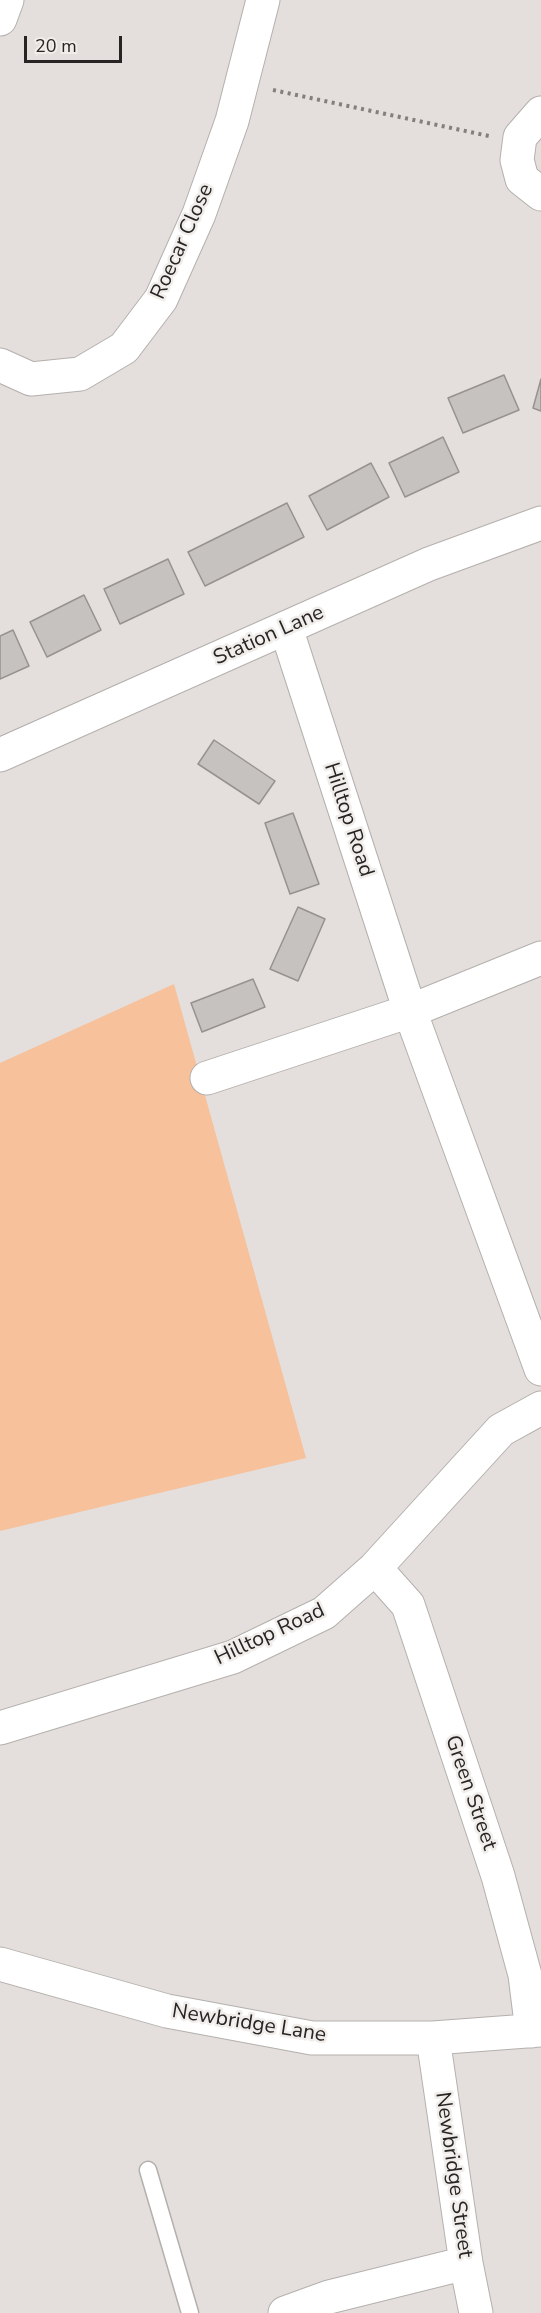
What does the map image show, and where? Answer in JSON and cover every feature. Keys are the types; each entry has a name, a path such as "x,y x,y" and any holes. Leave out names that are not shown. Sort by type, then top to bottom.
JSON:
{"street":[{"path":"0,20 7,0"},
{"name":"Roecar Close","path":"0,365 32,379 80,374 124,348 161,299 199,214 232,121 263,0"},
{"path":"541,113 520,137 517,160 522,179 541,194"},
{"name":"Station Lane","path":"0,755 429,564 541,523"},
{"name":"Hilltop Road","path":"286,628 410,1011 541,1369"},
{"path":"207,1078 410,1011 541,958"},
{"name":"Hilltop Road","path":"0,1728 233,1657 324,1613 375,1568 501,1430 541,1408"},
{"name":"Green Street","path":"375,1568 408,1605 498,1876 525,1975 536,2030"},
{"name":"Newbridge Lane","path":"0,1964 167,2011 312,2038 433,2038 536,2030"},
{"name":"Newbridge Street","path":"433,2038 466,2263 476,2313"},
{"path":"285,2313 329,2297 466,2263"}],"lane":[{"path":"148,2170 190,2313"}],"path":[{"path":"243,84 519,142"}],"shaded area":[{"path":"174,984 306,1458 0,1531 0,1063"}],"building":[{"path":"504,375 519,410 463,433 448,398"},
{"path":"541,379 541,411 533,408"},
{"path":"443,437 459,472 405,497 389,463"},
{"path":"371,463 389,497 327,530 309,496"},
{"path":"287,503 304,537 205,586 188,552"},
{"path":"168,559 184,594 120,624 104,589"},
{"path":"84,595 101,630 47,657 30,622"},
{"path":"13,630 29,666 0,679 0,636"},
{"path":"214,740 275,781 259,804 198,764"},
{"path":"293,813 319,884 290,894 265,823"},
{"path":"298,907 325,919 298,981 270,969"},
{"path":"253,979 265,1007 202,1032 191,1003"}]}
